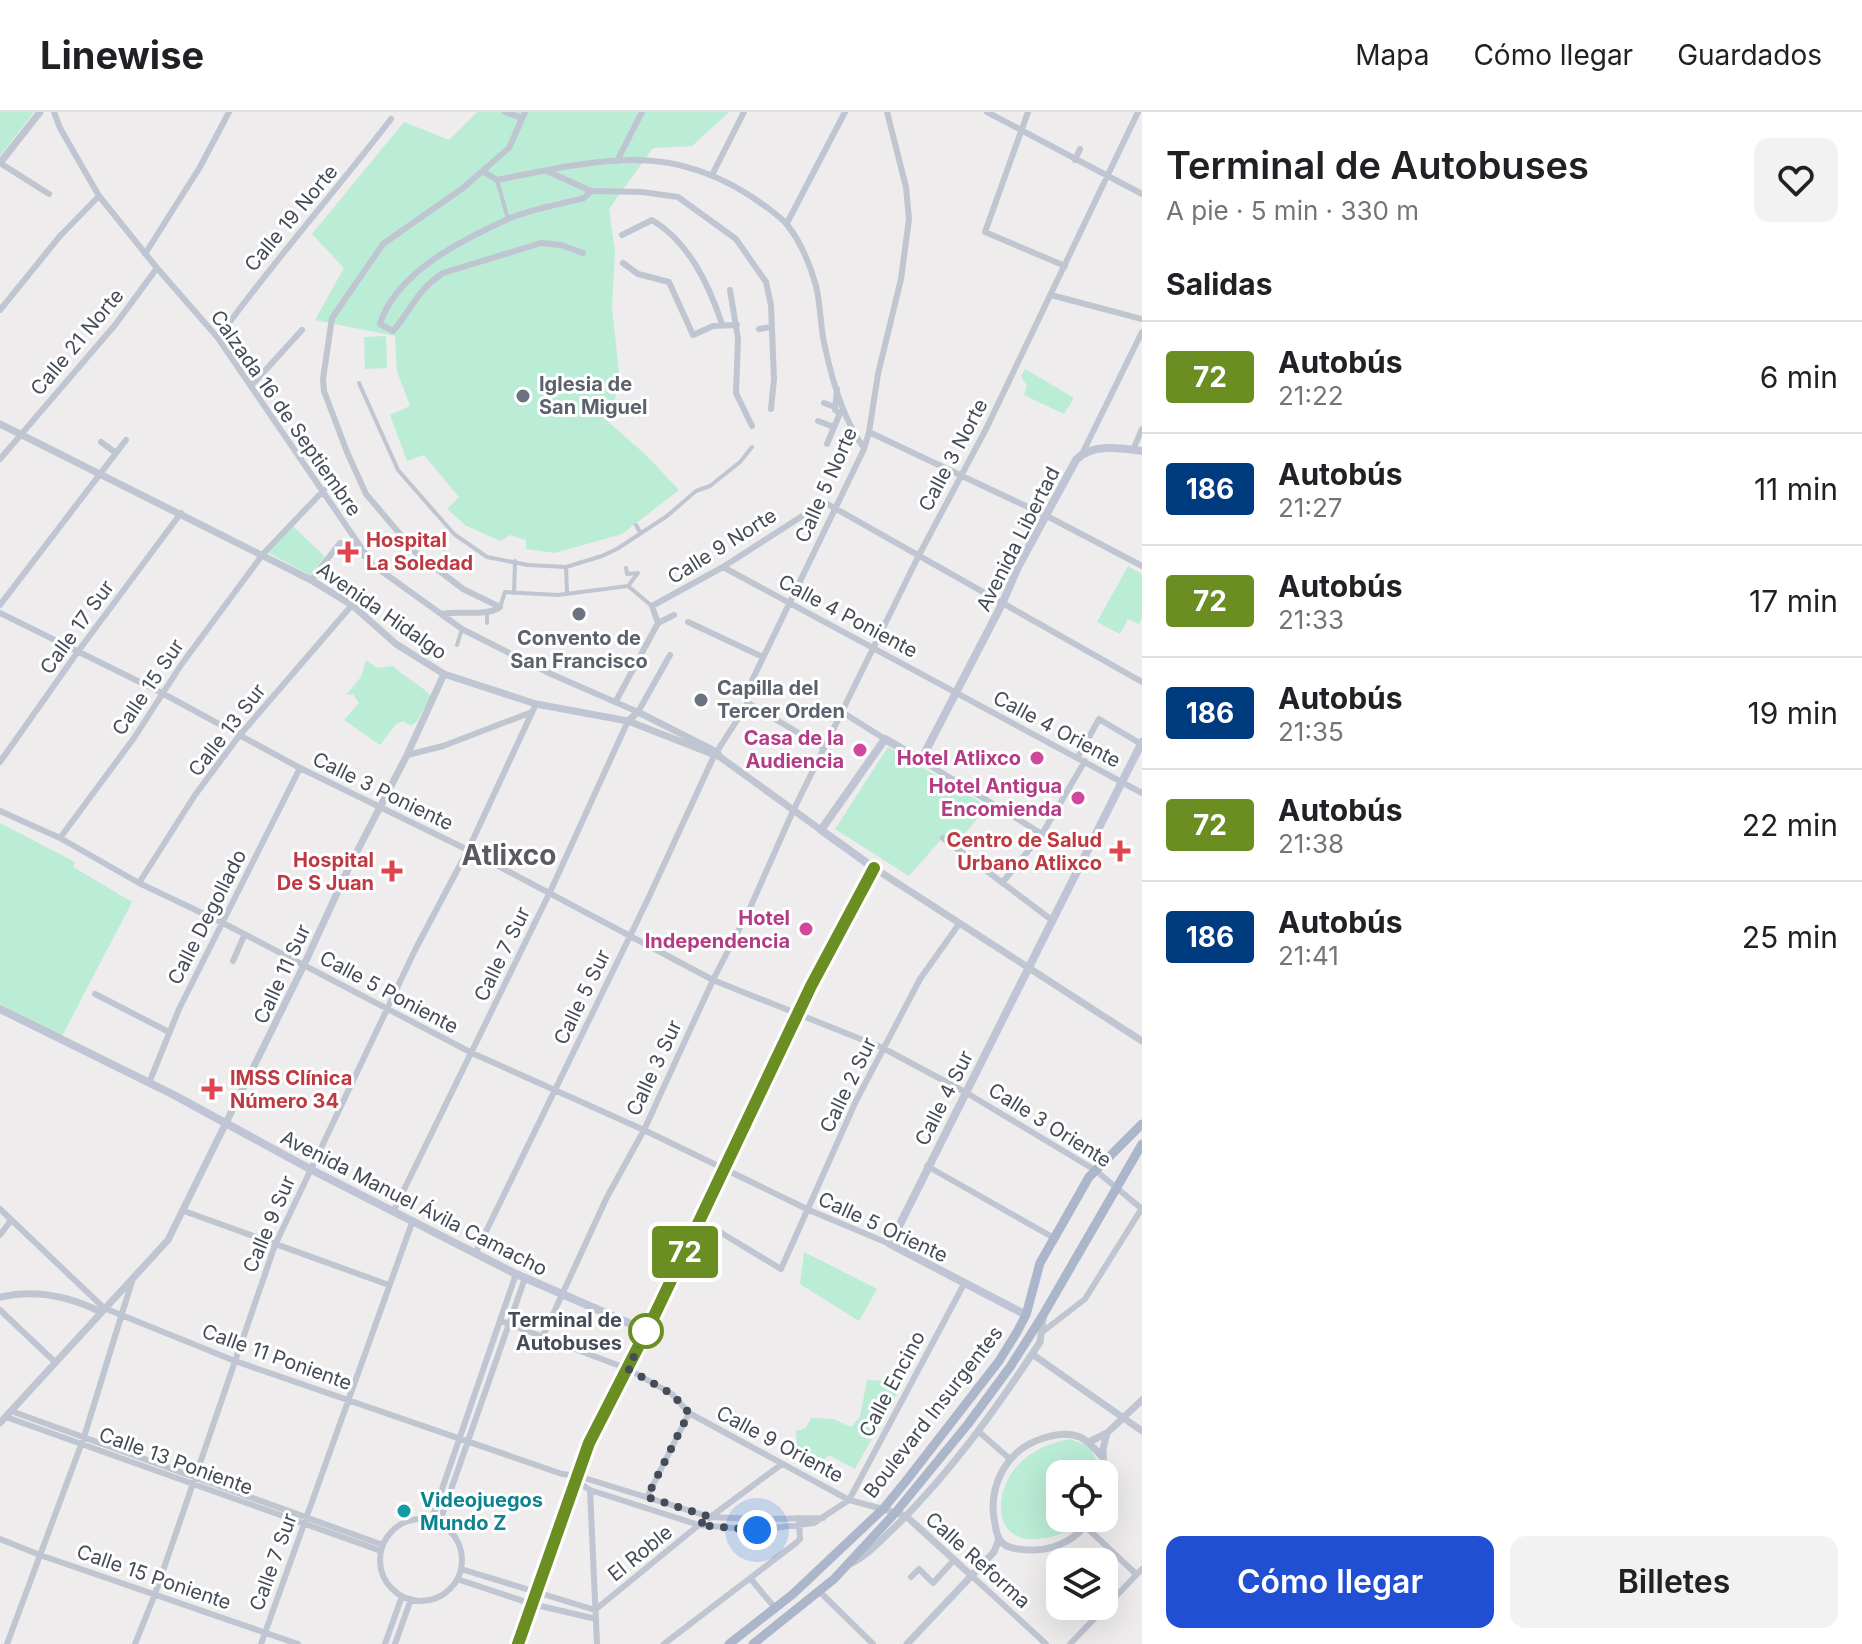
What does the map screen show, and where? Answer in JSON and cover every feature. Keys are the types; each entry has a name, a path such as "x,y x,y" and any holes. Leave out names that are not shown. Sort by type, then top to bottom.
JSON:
{"main road":[{"path":"1082,454 1100,449 1137,450"},
{"name":"Avenida Libertad","path":"921,760 1018,567 1082,454"},
{"path":"518,1644 574,1478 589,1443 647,1331 798,1013 874,868 821,830 885,739 921,760"},
{"name":"Calle 4 Sur","path":"890,1244 1141,743"},
{"name":"Avenida Manuel Ávila Camacho","path":"0,1009 520,1276 647,1331"},
{"name":"Boulevard Insurgentes","path":"729,1644 793,1594 883,1509 999,1361 1026,1315 1040,1263 1095,1170 1142,1124"},
{"name":"Boulevard Insurgentes","path":"753,1644 820,1592 901,1514 1001,1379 1043,1315 1114,1184 1142,1144"},
{"name":"Calle 5 Oriente","path":"890,1244 1026,1315"}],"street":[{"path":"40,112 0,163 49,194"},
{"name":"Calzada 16 de Septiembre","path":"54,112 99,196 218,338 373,565 462,629 551,674 638,712"},
{"path":"145,254 200,167 229,112"},
{"path":"500,607 463,589 416,553 366,494 324,391 323,379 332,318 383,244 484,172 509,148 523,115 505,112"},
{"path":"617,161 642,112"},
{"path":"712,175 744,112"},
{"path":"787,223 845,112"},
{"name":"Calle 5 Norte","path":"717,755 748,703 745,695 864,449 869,432 878,374 901,279 909,219 906,187 887,112"},
{"path":"987,112 1142,194"},
{"path":"1028,112 985,232 1065,266"},
{"name":"Calle 3 Norte","path":"793,811 919,555 986,429 1138,112"},
{"name":"Calle 19 Norte","path":"218,338 253,289 301,234 391,119"},
{"path":"1075,160 1080,149"},
{"path":"497,180 617,161 661,162 733,183 787,223 797,239 815,284 824,344 851,437 864,449"},
{"path":"545,170 591,191 642,192 678,197 740,243 766,282 771,305 774,379 771,409"},
{"path":"484,172 497,180 508,219"},
{"path":"583,253 561,245 541,243 443,273 416,296 393,331 380,324 384,312 412,275 436,258 508,219 584,198 591,191"},
{"path":"0,310 60,236 99,196"},
{"path":"622,235 652,220 668,230 710,289 722,324"},
{"path":"623,263 638,274 669,282 693,335 722,324 737,325"},
{"name":"Calle 21 Norte","path":"0,459 115,325 157,268"},
{"path":"730,290 737,325 736,393 752,426"},
{"path":"1051,295 1142,319"},
{"path":"759,329 771,327"},
{"path":"251,386 302,330"},
{"name":"Avenida Libertad","path":"1082,454 1142,332"},
{"path":"359,383 398,470 434,513 467,546 487,557 528,565 566,567 602,556 667,516 696,491 710,486 740,462 752,447"},
{"path":"827,444 840,413 835,410 837,388"},
{"path":"824,403 835,407"},
{"path":"818,421 834,427"},
{"name":"Avenida Hidalgo","path":"0,424 311,580 352,605 396,644 444,674 534,708 628,721 717,755"},
{"path":"1137,450 1142,429"},
{"path":"869,432 1047,516 1142,566"},
{"path":"0,605 126,440"},
{"path":"101,442 116,453"},
{"name":"Calle 15 Sur","path":"60,838 263,554 324,490"},
{"name":"Calle 9 Norte","path":"658,623 652,606 723,567 824,502 835,507"},
{"path":"835,507 1142,682"},
{"name":"Calle 17 Sur","path":"0,762 181,513"},
{"path":"636,525 640,532"},
{"path":"311,580 340,543 352,535"},
{"path":"344,541 373,565"},
{"path":"514,593 515,561"},
{"path":"566,567 567,593"},
{"name":"Calle 4 Poniente","path":"723,567 956,694"},
{"path":"441,614 496,610 505,592 567,593 628,586 638,573 627,574 626,568"},
{"path":"628,586 652,606"},
{"name":"Calle 13 Sur","path":"139,883 195,795 239,736 352,605"},
{"path":"487,612 487,623"},
{"name":"Calle 3 Poniente","path":"0,613 79,650 300,768 550,892 713,980 798,1013"},
{"path":"616,701 658,623 674,615"},
{"path":"688,622 763,657"},
{"path":"457,645 462,629"},
{"path":"638,712 670,655"},
{"name":"Calle 11 Sur","path":"7,1644 82,1440 130,1282 168,1240 184,1211 444,674"},
{"name":"Calle 4 Oriente","path":"956,694 1142,793"},
{"path":"748,703 824,748"},
{"path":"407,755 443,746 534,708"},
{"name":"Calle 9 Sur","path":"135,1644 275,1245 534,708"},
{"name":"Avenida Hidalgo","path":"638,712 717,755 821,830"},
{"name":"Calle 7 Sur","path":"394,1210 550,892 628,721 638,712"},
{"path":"842,712 885,739"},
{"path":"1002,883 1042,834 1082,759 1099,719 1141,743"},
{"name":"Calle 5 Sur","path":"476,1252 717,755"},
{"path":"921,760 1042,834"},
{"name":"Calle Degollado","path":"149,1083 169,1032 300,768"},
{"name":"Calle 5 Poniente","path":"0,811 60,838 139,883 223,923 472,1053 725,1169"},
{"name":"Calle 3 Sur","path":"542,1338 607,1197 644,1130 750,908 793,811"},
{"path":"943,838 1053,921"},
{"path":"874,868 1142,1041"},
{"name":"Calle 2 Sur","path":"700,1220 781,1269 883,1048 920,979 959,924"},
{"path":"233,961 244,936"},
{"path":"95,994 169,1032"},
{"name":"Calle 3 Oriente","path":"798,1013 883,1048 965,1092 1095,1170 1142,1208"},
{"path":"927,1166 1054,1238"},
{"name":"Calle 5 Oriente","path":"725,1169 809,1210 890,1244"},
{"path":"1041,1333 1085,1299 1142,1208"},
{"name":"Calle 11 Poniente","path":"0,1209 102,1310 122,1315 235,1361 574,1478"},
{"path":"184,1211 389,1285"},
{"path":"0,1235 11,1220"},
{"name":"Calle 7 Sur","path":"261,1644 413,1220"},
{"path":"439,1524 520,1276"},
{"path":"6,1417 130,1282"},
{"name":"Calle Encino","path":"849,1500 964,1284"},
{"path":"0,1297 60,1296 102,1310"},
{"path":"0,1310 55,1362"},
{"name":"Boulevard Insurgentes","path":"901,1514 959,1459 1040,1342 1043,1315"},
{"path":"431,1521 458,1437 504,1323"},
{"name":"Calle 9 Oriente","path":"504,1323 628,1369 672,1394 689,1413 849,1500 883,1509"},
{"path":"1032,1354 1142,1431"},
{"path":"1089,1442 1107,1433 1142,1400"},
{"path":"647,1497 689,1413"},
{"name":"Calle 13 Poniente","path":"6,1417 196,1476 307,1516 382,1548"},
{"path":"978,1431 1010,1459"},
{"path":"1102,1460 1107,1433"},
{"path":"1007,1547 999,1539 993,1517 993,1500 996,1484 1010,1459 1024,1447 1052,1436 1067,1434 1089,1442 1102,1457"},
{"name":"Calle 13 Poniente","path":"82,1440 303,1524 382,1548"},
{"name":"El Roble","path":"595,1610 699,1525 782,1464"},
{"path":"574,1478 710,1517 823,1518"},
{"path":"574,1478 590,1490 699,1525 757,1530 814,1523 849,1500"},
{"path":"590,1490 597,1644"},
{"name":"Calle Reforma","path":"883,1509 901,1514 1046,1644"},
{"path":"664,1644 796,1543 800,1539 799,1518"},
{"path":"415,1520 439,1524 453,1535 461,1551 461,1569 457,1579 439,1597 422,1601 402,1596 385,1579 381,1570 382,1548 399,1526 415,1520"},
{"path":"994,1552 1007,1547 1047,1549 1064,1543 1079,1532"},
{"path":"1070,1644 1139,1572 1092,1532"},
{"name":"Calle 15 Poniente","path":"0,1539 298,1644"},
{"path":"907,1644 994,1552 999,1539"},
{"path":"911,1577 919,1569 933,1583 954,1560"},
{"path":"461,1569 595,1610"},
{"path":"750,1578 775,1608"},
{"path":"457,1579 532,1604 596,1619"},
{"path":"820,1592 873,1644"},
{"path":"385,1644 402,1596"},
{"path":"395,1644 411,1599"}],"green space":[{"path":"0,112 34,112 0,156"},
{"path":"477,112 729,112 692,146 653,148 609,209 615,251 612,308 620,382 608,422 645,454 679,490 622,534 555,553 526,549 526,540 510,535 500,541 465,525 447,509 459,497 424,455 407,461 390,415 410,406 397,371 395,336 315,320 344,268 312,234 404,122 449,140"},
{"path":"386,336 387,368 365,369 364,337"},
{"path":"1025,369 1074,398 1064,414 1024,395 1027,386 1021,376"},
{"path":"292,525 325,557 310,575 267,552"},
{"path":"1128,566 1142,574 1142,618 1139,624 1128,619 1120,634 1097,622"},
{"path":"366,660 377,668 393,666 431,696 417,721 411,726 403,721 396,724 380,745 344,720 359,703 353,694 346,695 361,677"},
{"path":"888,747 987,806 957,844 944,836 909,876 835,829"},
{"path":"0,823 75,862 73,867 132,902 61,1038 0,1004"},
{"path":"804,1252 877,1289 859,1321 800,1284"},
{"path":"867,1380 891,1381 899,1390 855,1469 829,1455 814,1469 790,1456 797,1446 796,1431 806,1428 811,1418 833,1419 851,1427 860,1417"},
{"path":"1069,1439 1088,1445 1097,1460 1046,1460 1046,1532 1063,1532 1051,1537 1029,1539 1015,1535 1002,1518 1002,1495 1006,1483 1024,1459 1049,1445"}],"bus line":[{"name":"72","path":"518,1644 589,1443 656,1312 811,986 874,868"}],"place":[{"name":"Iglesia de San Miguel","path":"523,396"},
{"name":"Hospital La Soledad","path":"348,552"},
{"name":"Convento de San Francisco","path":"579,614"},
{"name":"Capilla del Tercer Orden","path":"701,700"},
{"name":"Casa de la Audiencia","path":"860,750"},
{"name":"Hotel Atlixco","path":"1037,758"},
{"name":"Hotel Antigua Encomienda","path":"1078,798"},
{"name":"Centro de Salud Urbano Atlixco","path":"1120,851"},
{"name":"Hospital De S Juan","path":"392,871"},
{"name":"Hotel Independencia","path":"806,929"},
{"name":"IMSS Clínica Número 34","path":"212,1089"},
{"name":"Terminal de Autobuses","path":"646,1331"},
{"name":"Videojuegos Mundo Z","path":"404,1511"}],"district":[{"name":"Atlixco","path":"509,855"}],"route":[{"path":"646,1331 628,1369 672,1394 689,1413 647,1497 710,1517 699,1525 757,1530"}]}
